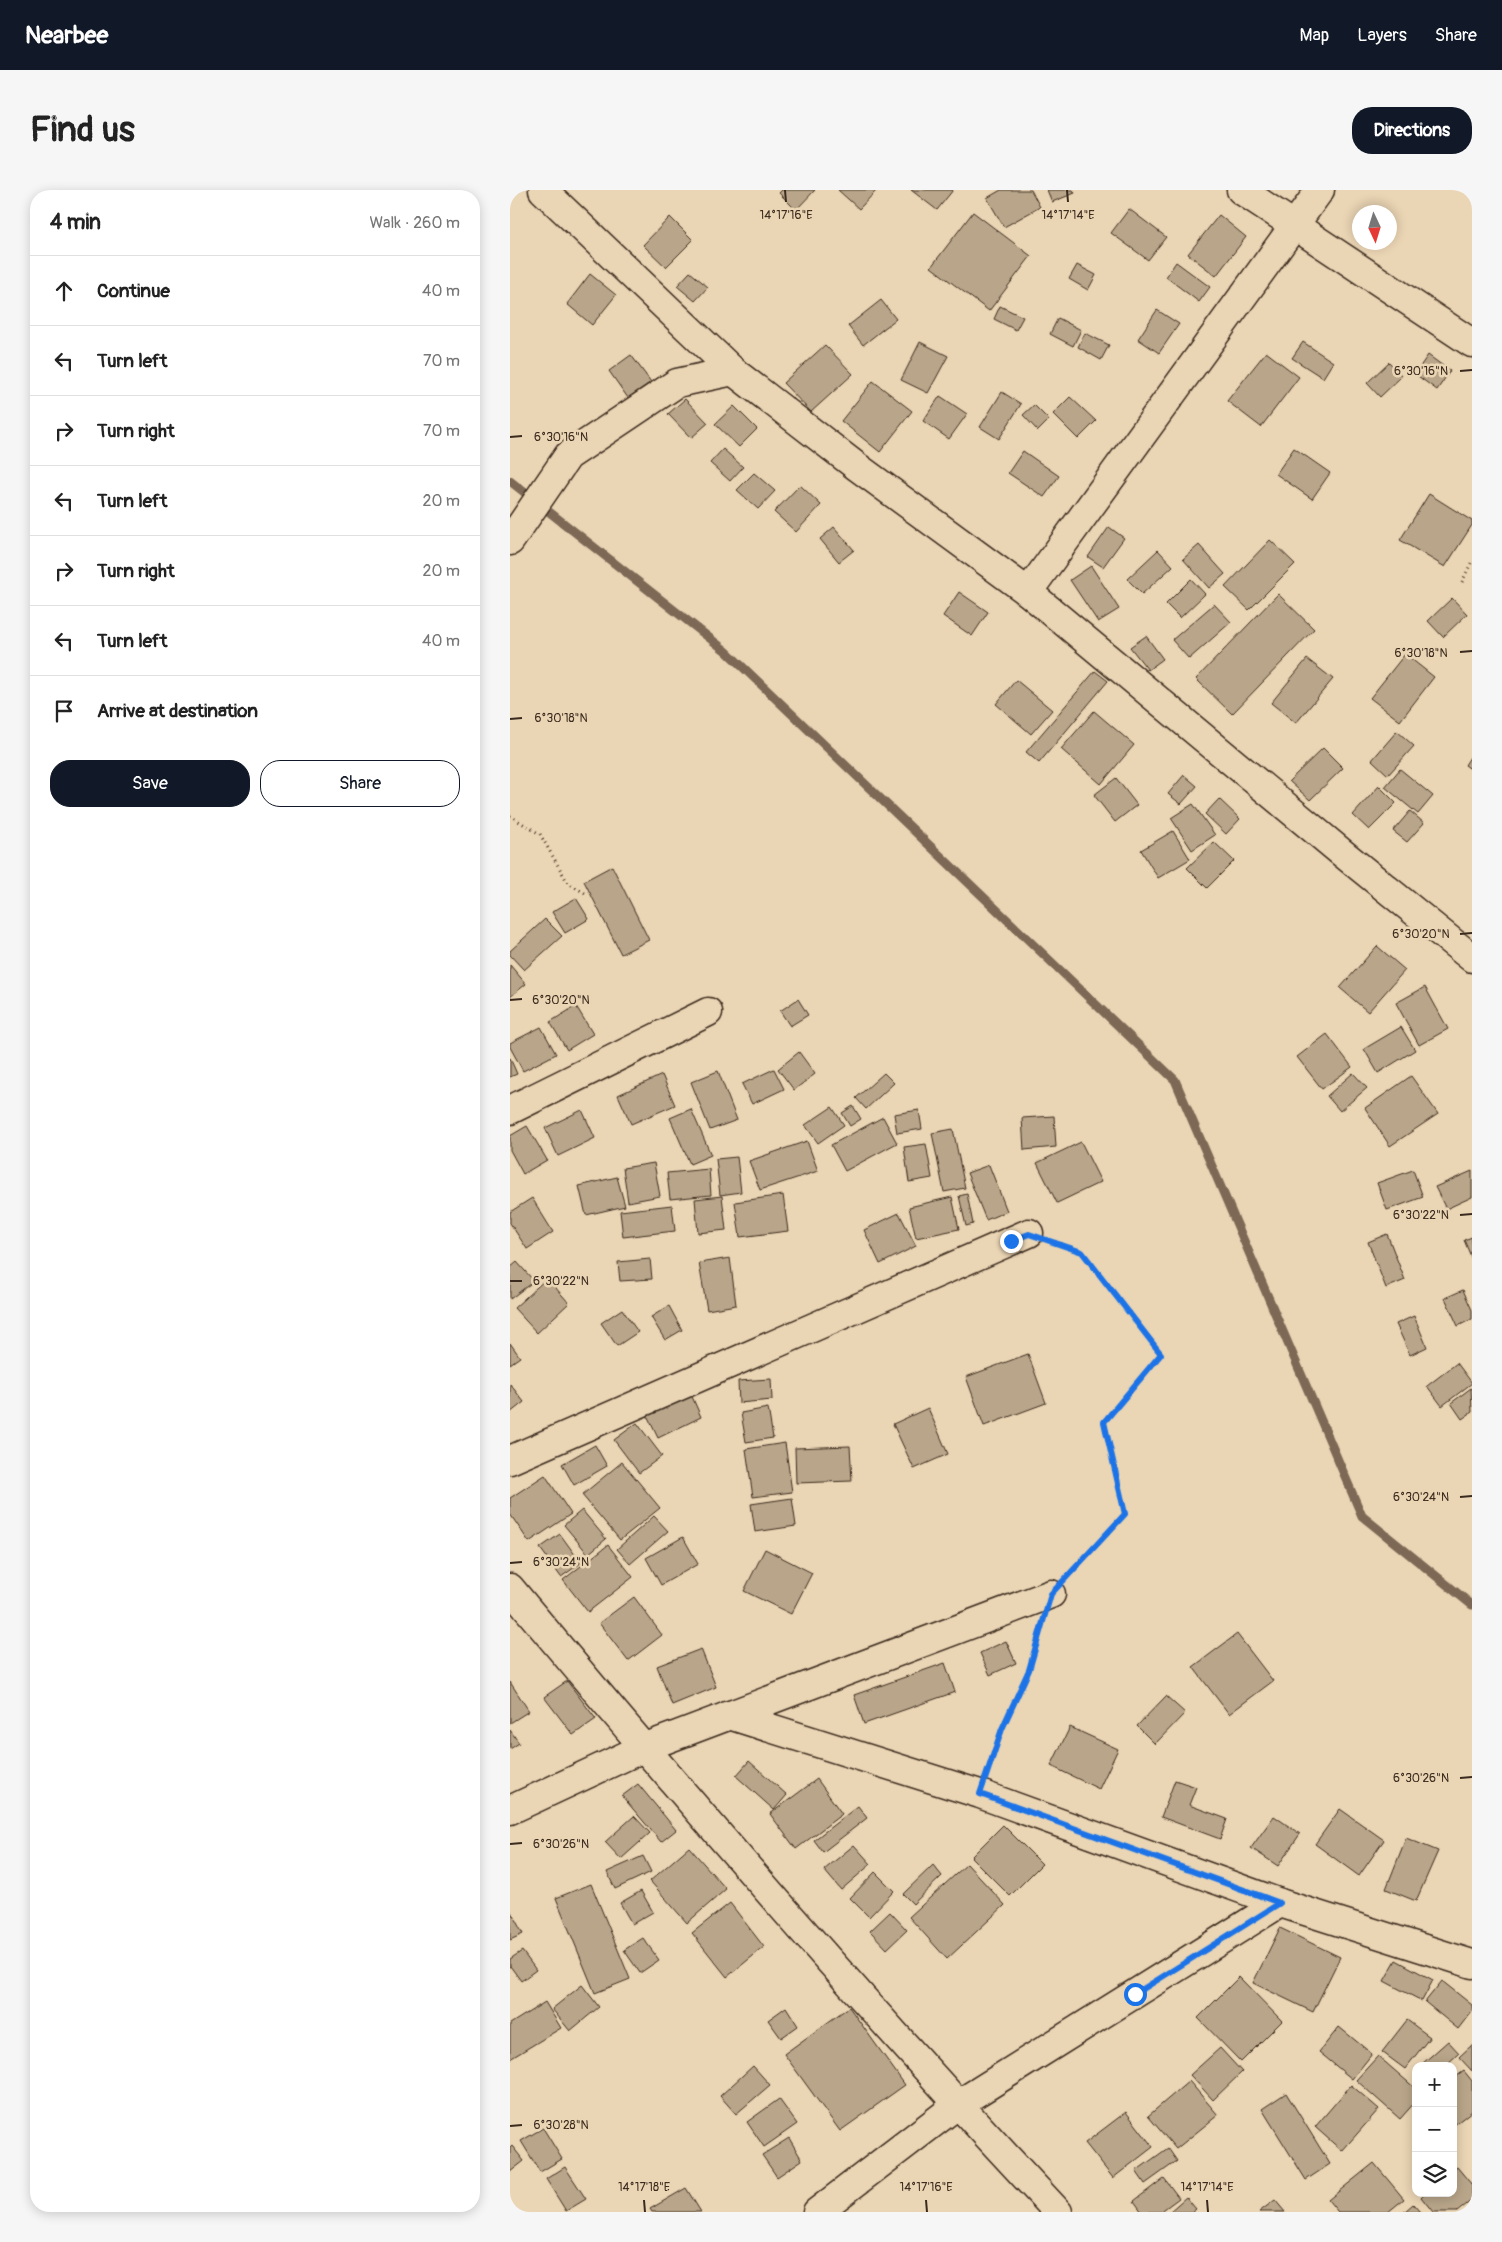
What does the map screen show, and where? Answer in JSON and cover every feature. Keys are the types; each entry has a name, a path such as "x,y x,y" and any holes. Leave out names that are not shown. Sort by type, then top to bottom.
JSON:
{"street":[{"path":"545,190 733,371 856,466 1028,592 1341,852 1472,958"},
{"path":"1241,190 1294,227 1472,343"},
{"path":"1028,592 1320,190"},
{"path":"510,541 568,456 677,383 733,371"},
{"path":"510,1110 708,1012"},
{"path":"510,1460 1029,1234"},
{"path":"510,1588 643,1748 958,2105 1058,2212"},
{"path":"510,1810 643,1748 1051,1594"},
{"path":"729,1715 980,1794 1280,1903 1472,1964"},
{"path":"817,2212 958,2105 1280,1903"}],"path":[{"path":"1462,582 1472,561"},
{"path":"510,816 540,834 568,883 586,893"},
{"path":"980,1794 1002,1729 1029,1670 1051,1594 1125,1514 1104,1422 1161,1354 1082,1252 1029,1234"}],"building":[{"path":"782,190 815,190 796,210 779,193"},
{"path":"838,190 877,190 859,209"},
{"path":"911,190 953,190 937,210"},
{"path":"1001,190 1031,190 1040,207 1004,227 987,198"},
{"path":"1047,190 1073,190 1075,193 1052,202"},
{"path":"1129,209 1166,237 1148,260 1111,233"},
{"path":"973,212 1031,256 989,311 931,267"},
{"path":"1219,215 1246,237 1216,276 1188,254"},
{"path":"670,217 693,240 666,267 643,245"},
{"path":"1176,262 1210,287 1199,302 1166,277"},
{"path":"1077,265 1096,275 1088,290 1069,279"},
{"path":"690,272 708,287 695,301 677,286"},
{"path":"590,274 616,295 592,325 567,304"},
{"path":"881,300 896,319 863,345 848,326"},
{"path":"1000,306 1023,317 1016,330 994,319"},
{"path":"1157,310 1179,324 1159,353 1138,339"},
{"path":"1058,318 1081,330 1073,346 1050,334"},
{"path":"1085,333 1109,345 1101,360 1078,347"},
{"path":"920,342 948,356 928,393 901,380"},
{"path":"1303,342 1333,362 1323,378 1292,358"},
{"path":"825,345 853,374 811,412 783,383"},
{"path":"1266,352 1299,377 1261,427 1227,401"},
{"path":"631,355 651,382 628,398 609,371"},
{"path":"1428,355 1450,371 1437,390 1415,374"},
{"path":"1389,362 1402,376 1380,397 1367,383"},
{"path":"873,381 912,411 880,452 841,421"},
{"path":"1002,392 1021,404 999,439 980,427"},
{"path":"940,396 967,414 949,439 923,421"},
{"path":"1070,397 1096,421 1078,439 1053,414"},
{"path":"685,399 708,423 691,438 668,414"},
{"path":"1034,405 1049,420 1038,431 1023,415"},
{"path":"734,406 757,429 739,447 715,424"},
{"path":"1294,448 1330,473 1312,499 1276,474"},
{"path":"723,449 743,467 730,481 710,463"},
{"path":"1023,451 1059,476 1044,497 1008,473"},
{"path":"754,473 775,491 758,509 737,490"},
{"path":"800,485 821,505 796,532 774,512"},
{"path":"1429,494 1472,521 1472,525 1445,567 1400,540"},
{"path":"834,527 854,550 839,562 820,539"},
{"path":"1109,527 1124,538 1103,567 1088,557"},
{"path":"1270,540 1295,564 1249,610 1225,587"},
{"path":"1199,545 1225,574 1209,588 1183,559"},
{"path":"1158,550 1173,566 1142,594 1127,579"},
{"path":"1091,566 1119,609 1098,622 1070,580"},
{"path":"1191,579 1205,594 1180,618 1166,604"},
{"path":"959,592 988,612 972,636 943,616"},
{"path":"1278,594 1314,629 1232,714 1196,679"},
{"path":"1452,598 1467,614 1443,637 1428,621"},
{"path":"1214,604 1231,622 1189,659 1172,640"},
{"path":"1146,636 1163,659 1148,670 1130,647"},
{"path":"1405,654 1434,677 1400,721 1370,698"},
{"path":"1307,659 1333,679 1296,723 1271,703"},
{"path":"1095,671 1108,681 1039,763 1026,752"},
{"path":"1016,680 1052,710 1031,734 996,704"},
{"path":"1094,711 1134,745 1101,784 1061,749"},
{"path":"1397,731 1414,746 1388,775 1372,760"},
{"path":"1323,748 1343,768 1310,800 1289,781"},
{"path":"1472,754 1472,770 1465,765"},
{"path":"1400,769 1433,796 1418,814 1385,787"},
{"path":"1184,775 1197,786 1181,804 1168,794"},
{"path":"1116,778 1137,805 1115,822 1094,795"},
{"path":"1379,786 1396,803 1369,830 1353,815"},
{"path":"1219,799 1240,819 1226,834 1205,814"},
{"path":"1193,804 1215,835 1192,850 1171,818"},
{"path":"1410,811 1424,823 1407,842 1393,831"},
{"path":"1173,831 1190,859 1158,878 1141,850"},
{"path":"1214,842 1234,861 1207,888 1187,868"},
{"path":"612,866 649,940 621,954 584,881"},
{"path":"576,898 589,919 565,933 552,912"},
{"path":"545,919 562,936 524,970 510,955 510,951"},
{"path":"1377,946 1405,970 1368,1012 1340,988"},
{"path":"510,965 526,984 510,997"},
{"path":"1425,987 1448,1029 1419,1045 1396,1003"},
{"path":"798,999 808,1015 790,1026 780,1011"},
{"path":"576,1006 593,1034 567,1050 550,1022"},
{"path":"541,1027 556,1054 523,1071 510,1047 510,1043"},
{"path":"1401,1027 1415,1050 1378,1073 1364,1049"},
{"path":"1327,1034 1352,1067 1322,1089 1297,1057"},
{"path":"799,1052 815,1074 794,1090 778,1069"},
{"path":"510,1058 517,1074 510,1077"},
{"path":"774,1069 784,1089 752,1104 742,1084"},
{"path":"718,1071 737,1120 710,1130 691,1082"},
{"path":"884,1073 894,1083 866,1109 856,1098"},
{"path":"1353,1073 1367,1088 1340,1111 1327,1096"},
{"path":"662,1075 675,1105 631,1124 618,1095"},
{"path":"1411,1076 1438,1114 1390,1146 1365,1108"},
{"path":"853,1106 861,1119 850,1126 842,1113"},
{"path":"832,1107 844,1125 818,1143 805,1125"},
{"path":"691,1109 711,1155 690,1164 670,1118"},
{"path":"582,1110 595,1138 558,1156 545,1128"},
{"path":"919,1110 922,1129 897,1133 894,1114"},
{"path":"1054,1116 1056,1147 1024,1150 1022,1118"},
{"path":"883,1117 897,1143 845,1171 831,1145"},
{"path":"527,1126 547,1160 523,1174 510,1150 510,1136"},
{"path":"953,1129 965,1188 944,1192 932,1133"},
{"path":"807,1141 818,1171 760,1190 749,1161"},
{"path":"1081,1142 1101,1182 1057,1203 1037,1163"},
{"path":"926,1144 932,1178 909,1182 904,1147"},
{"path":"737,1157 741,1192 720,1195 716,1159"},
{"path":"654,1163 660,1196 628,1202 623,1168"},
{"path":"989,1165 1007,1211 986,1220 967,1173"},
{"path":"709,1169 711,1195 670,1199 667,1173"},
{"path":"1413,1170 1423,1197 1387,1210 1377,1183"},
{"path":"1472,1171 1472,1197 1446,1209 1435,1187"},
{"path":"617,1177 625,1206 586,1215 579,1186"},
{"path":"967,1194 973,1224 966,1226 959,1196"},
{"path":"783,1195 788,1231 740,1237 735,1202"},
{"path":"722,1196 726,1230 698,1233 695,1199"},
{"path":"952,1197 959,1229 916,1238 909,1207"},
{"path":"532,1198 553,1232 527,1249 510,1223 510,1212"},
{"path":"672,1205 675,1231 623,1237 620,1211"},
{"path":"899,1213 916,1246 880,1264 864,1230"},
{"path":"1387,1234 1405,1280 1386,1288 1368,1242"},
{"path":"1472,1237 1472,1259 1464,1240"},
{"path":"730,1258 736,1305 707,1310 699,1263"},
{"path":"650,1259 652,1279 620,1281 618,1262"},
{"path":"517,1262 534,1281 510,1299 510,1268"},
{"path":"547,1278 569,1303 537,1333 514,1308"},
{"path":"1463,1290 1472,1310 1472,1319 1458,1326 1445,1298"},
{"path":"669,1306 682,1330 665,1340 651,1317"},
{"path":"622,1309 638,1332 617,1346 601,1323"},
{"path":"1414,1316 1427,1347 1410,1355 1396,1324"},
{"path":"510,1343 520,1357 510,1364"},
{"path":"1028,1354 1046,1403 984,1426 966,1377"},
{"path":"1457,1363 1472,1383 1442,1406 1427,1386"},
{"path":"771,1379 772,1400 739,1403 738,1381"},
{"path":"510,1384 524,1402 510,1413"},
{"path":"1471,1388 1472,1412 1462,1419 1451,1403"},
{"path":"690,1392 701,1417 658,1438 646,1413"},
{"path":"768,1408 773,1438 746,1442 741,1413"},
{"path":"928,1408 948,1454 914,1469 893,1424"},
{"path":"637,1423 662,1456 639,1473 614,1440"},
{"path":"785,1443 792,1492 753,1497 746,1449"},
{"path":"595,1445 607,1466 574,1485 562,1464"},
{"path":"850,1446 852,1481 796,1483 795,1448"},
{"path":"622,1462 660,1508 620,1540 582,1495"},
{"path":"545,1475 571,1514 529,1542 510,1514 510,1498"},
{"path":"792,1498 796,1526 755,1532 751,1504"},
{"path":"582,1510 606,1539 588,1554 564,1525"},
{"path":"654,1516 668,1531 630,1564 617,1549"},
{"path":"560,1534 581,1563 561,1577 540,1548"},
{"path":"683,1537 698,1564 661,1585 646,1558"},
{"path":"608,1545 633,1577 588,1612 563,1580"},
{"path":"765,1549 812,1573 791,1614 744,1591"},
{"path":"634,1597 662,1635 628,1661 599,1623"},
{"path":"1237,1634 1273,1681 1229,1714 1193,1667"},
{"path":"1006,1641 1016,1663 990,1675 980,1653"},
{"path":"701,1649 716,1687 672,1705 657,1666"},
{"path":"945,1663 955,1692 864,1724 854,1695"},
{"path":"567,1681 596,1719 573,1735 544,1697"},
{"path":"510,1682 529,1711 510,1723"},
{"path":"1166,1696 1185,1713 1155,1744 1137,1726"},
{"path":"1070,1727 1118,1749 1099,1789 1051,1766"},
{"path":"510,1730 519,1743 510,1749"},
{"path":"749,1761 787,1795 774,1810 736,1776"},
{"path":"817,1779 842,1814 796,1849 770,1814"},
{"path":"1175,1780 1196,1787 1189,1805 1227,1819 1220,1839 1161,1817"},
{"path":"638,1784 676,1830 661,1842 622,1796"},
{"path":"858,1806 867,1818 823,1852 814,1840"},
{"path":"1340,1809 1384,1840 1359,1876 1315,1844"},
{"path":"634,1816 650,1833 621,1859 605,1842"},
{"path":"1274,1816 1300,1834 1278,1866 1251,1848"},
{"path":"1003,1825 1042,1864 1010,1896 971,1857"},
{"path":"1406,1838 1438,1851 1416,1901 1386,1889"},
{"path":"854,1845 871,1864 841,1890 824,1870"},
{"path":"689,1847 726,1889 687,1923 650,1881"},
{"path":"643,1856 651,1872 615,1889 607,1872"},
{"path":"967,1864 1005,1905 947,1959 909,1917"},
{"path":"933,1865 942,1876 913,1904 903,1894"},
{"path":"875,1872 894,1891 869,1917 850,1898"},
{"path":"591,1884 630,1979 595,1993 556,1898"},
{"path":"641,1891 653,1912 632,1924 620,1903"},
{"path":"730,1903 764,1947 727,1977 692,1933"},
{"path":"510,1910 523,1934 510,1940"},
{"path":"890,1912 907,1930 887,1949 870,1931"},
{"path":"1280,1928 1340,1957 1313,2012 1253,1983"},
{"path":"643,1938 659,1960 640,1973 624,1950"},
{"path":"522,1951 536,1970 521,1981 510,1966 510,1959"},
{"path":"1396,1960 1433,1980 1422,2001 1384,1981"},
{"path":"1239,1977 1282,2021 1241,2062 1198,2018"},
{"path":"1442,1981 1472,2005 1472,2011 1458,2029 1425,2002"},
{"path":"582,1985 599,2007 570,2031 552,2009"},
{"path":"545,2002 561,2028 510,2059 510,2024"},
{"path":"786,2007 798,2026 781,2038 768,2020"},
{"path":"849,2007 905,2085 840,2131 784,2054"},
{"path":"1407,2020 1430,2037 1405,2069 1382,2052"},
{"path":"1339,2027 1372,2054 1352,2079 1319,2052"},
{"path":"1448,2041 1459,2053 1449,2062 1424,2062"},
{"path":"1472,2045 1472,2071 1459,2057"},
{"path":"1220,2048 1242,2072 1213,2100 1190,2075"},
{"path":"1378,2056 1412,2086 1412,2106 1400,2119 1356,2080"},
{"path":"753,2066 770,2085 736,2114 720,2096"},
{"path":"1464,2071 1472,2081 1472,2111 1457,2123 1457,2107 1457,2076"},
{"path":"1189,2081 1218,2115 1176,2149 1148,2116"},
{"path":"1351,2085 1379,2109 1342,2151 1315,2127"},
{"path":"1286,2093 1330,2164 1306,2180 1262,2109"},
{"path":"779,2099 797,2124 764,2147 747,2122"},
{"path":"1126,2112 1153,2147 1113,2178 1085,2143"},
{"path":"543,2128 562,2159 540,2172 521,2141"},
{"path":"789,2138 802,2160 777,2177 762,2155"},
{"path":"512,2146 524,2161 510,2172 510,2148"},
{"path":"1168,2148 1177,2161 1145,2184 1136,2171"},
{"path":"1374,2163 1404,2199 1388,2212 1338,2212 1328,2200"},
{"path":"565,2167 586,2199 566,2211 546,2179"},
{"path":"1457,2167 1472,2185 1472,2200 1457,2212 1433,2212 1421,2197 1457,2197"},
{"path":"1164,2178 1179,2198 1160,2212 1142,2212 1134,2201"},
{"path":"686,2188 701,2212 652,2212 650,2209"},
{"path":"1186,2197 1196,2209 1192,2212 1169,2212"},
{"path":"1275,2200 1285,2212 1259,2212"},
{"path":"1413,2204 1420,2212 1404,2212"}],"waterway":[{"path":"510,481 726,651 1175,1080 1362,1516 1472,1605"}],"route":[{"path":"1011,1241 1029,1234 1082,1252 1161,1354 1104,1422 1125,1514 1051,1594 1029,1670 1002,1729 980,1794 1280,1903 1135,1994"}]}
